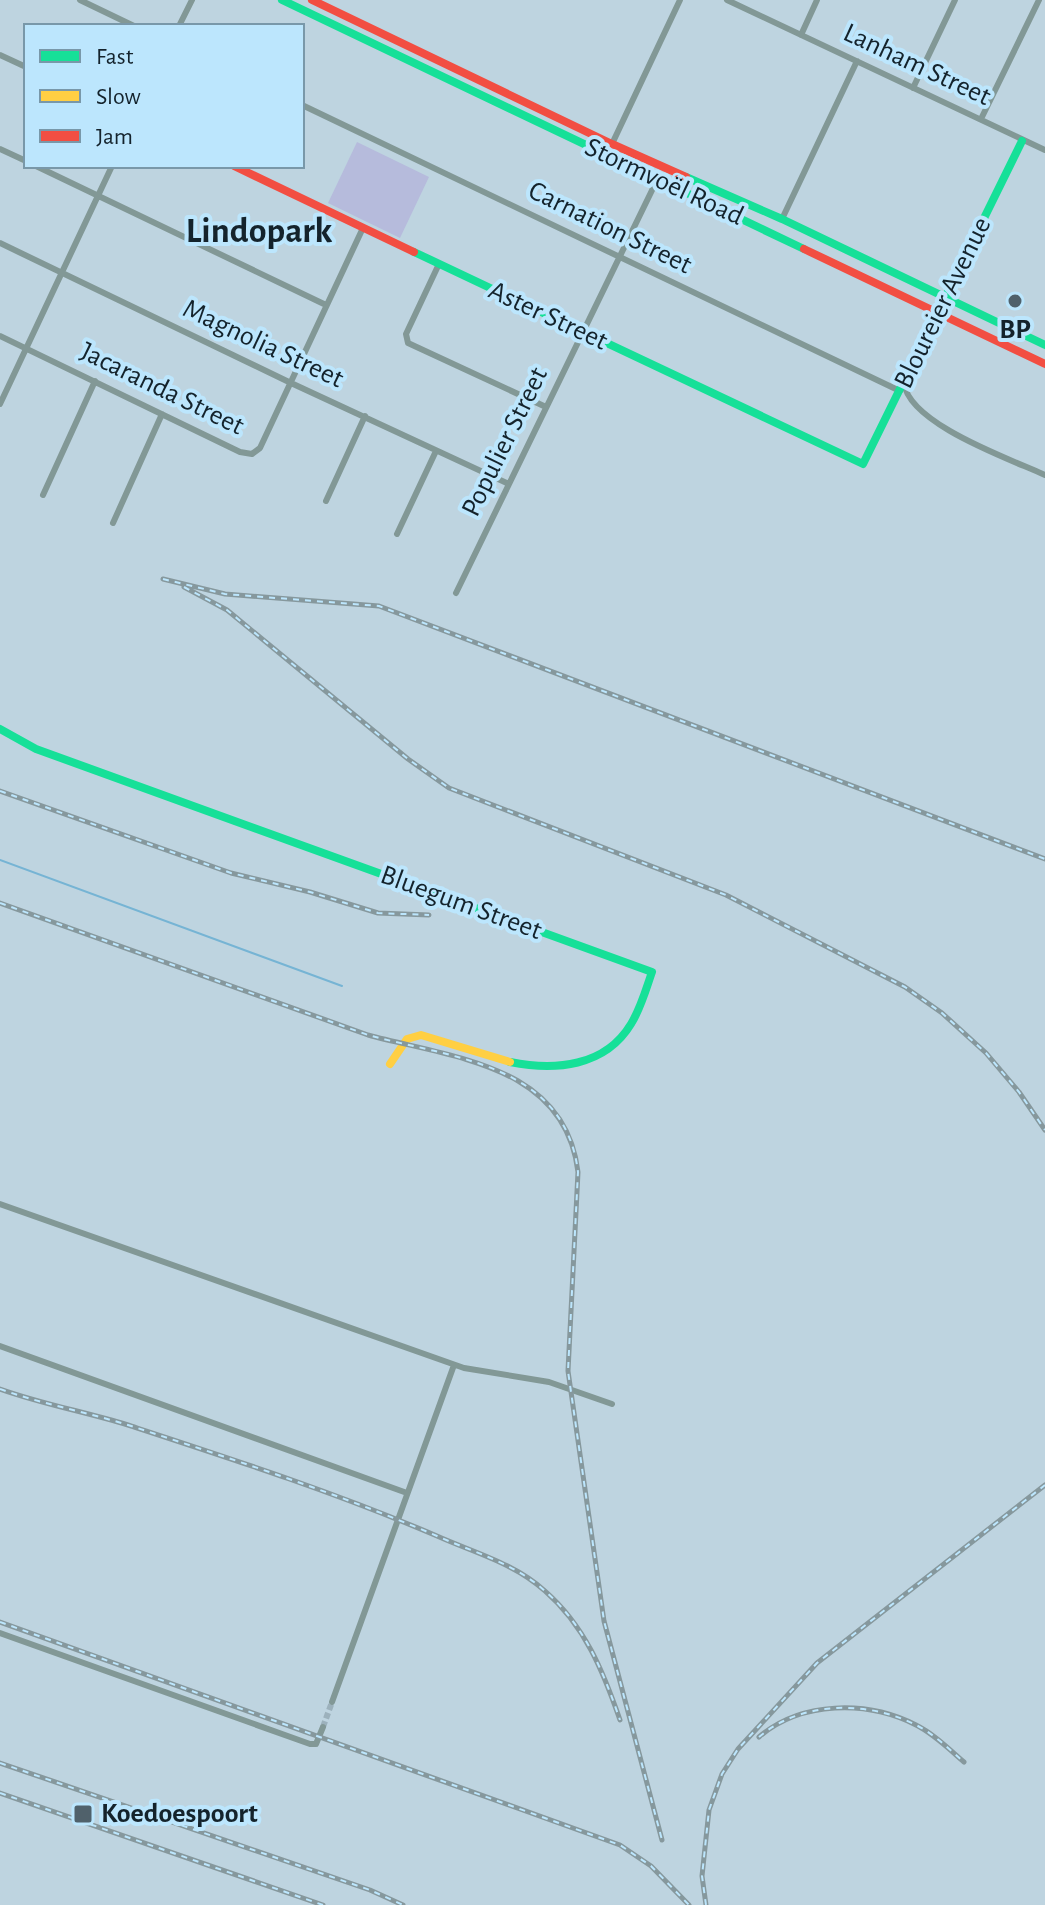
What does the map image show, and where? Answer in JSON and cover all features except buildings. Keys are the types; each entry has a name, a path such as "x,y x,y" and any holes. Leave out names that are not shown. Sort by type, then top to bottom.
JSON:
{"street":[{"path":"80,0 130,24"},
{"path":"180,24 192,0"},
{"name":"Stormvoël Road","path":"282,0 1045,364"},
{"name":"Stormvoël Road","path":"312,0 612,144 782,219 1045,345"},
{"path":"612,144 680,0"},
{"name":"Lanham Street","path":"727,0 1045,150"},
{"path":"801,35 817,0"},
{"path":"913,88 955,0"},
{"path":"981,119 1039,0"},
{"path":"0,55 24,66"},
{"path":"782,219 857,61"},
{"name":"Carnation Street","path":"304,106 620,258 902,387"},
{"name":"Bloureier Avenue","path":"863,464 1022,141"},
{"path":"0,149 24,160"},
{"path":"40,168 326,305"},
{"path":"0,404 111,168"},
{"name":"Aster Street","path":"238,168 438,266 863,464"},
{"name":"Populier Street","path":"456,593 657,180"},
{"name":"Jacaranda Street","path":"0,336 240,452 252,454 260,448 362,230"},
{"name":"Magnolia Street","path":"0,243 509,484"},
{"path":"438,266 406,334 408,343 546,407"},
{"path":"43,495 95,381"},
{"path":"902,387 916,406 954,433 1045,475"},
{"path":"113,523 162,414"},
{"path":"326,501 365,416"},
{"path":"397,534 436,451"},
{"name":"Bluegum Street","path":"0,729 50,755 652,972 634,1021 623,1036 591,1060 571,1066 524,1065 429,1036 416,1035 402,1044 390,1064"},
{"path":"0,1204 454,1365 549,1382 612,1404"},
{"path":"0,1346 407,1493"},
{"path":"332,1702 454,1365"},
{"path":"0,1633 310,1744 316,1744 323,1727"}],"shaded area":[{"path":"357,142 429,177 400,238 328,203"}],"waterway":[{"path":"0,860 342,986"}],"tunnel":[{"path":"323,1727 332,1702"}],"railway":[{"path":"163,579 225,594 379,606 1045,859"},
{"path":"184,587 227,610 408,759 449,788 726,895 905,987 942,1013 986,1053 1019,1092 1045,1130"},
{"path":"0,791 231,873 310,892 378,913 429,915"},
{"path":"0,903 368,1035 468,1060 528,1087 552,1108 569,1136 578,1172 568,1371 604,1621 662,1840"},
{"path":"0,1389 128,1425 284,1477 399,1520 507,1566 533,1581 571,1619 591,1650 620,1720"},
{"path":"706,1905 702,1876 709,1810 722,1774 738,1749 817,1663 1045,1485"},
{"path":"0,1622 620,1845 651,1866 689,1905"},
{"path":"759,1737 794,1716 835,1708 856,1708 877,1711 916,1725 964,1762"},
{"path":"0,1763 370,1890 403,1905"},
{"path":"0,1793 323,1905"}],"traffic: fast":[{"path":"282,0 804,249"},
{"path":"414,252 863,464 1022,141"},
{"path":"686,177 782,219 1045,345"},
{"path":"0,729 36,749 652,972 631,1024 607,1049 593,1057 561,1065 510,1062"}],"traffic: slow":[{"path":"390,1064 407,1039 421,1035 510,1062"}],"traffic: jam":[{"path":"312,0 686,177"},
{"path":"238,168 414,252"},
{"path":"804,249 1045,364"}],"place":[{"name":"BP","path":"1015,301"},
{"name":"Koedoespoort","path":"83,1814"}],"district":[{"name":"Lindopark","path":"259,231"}]}
